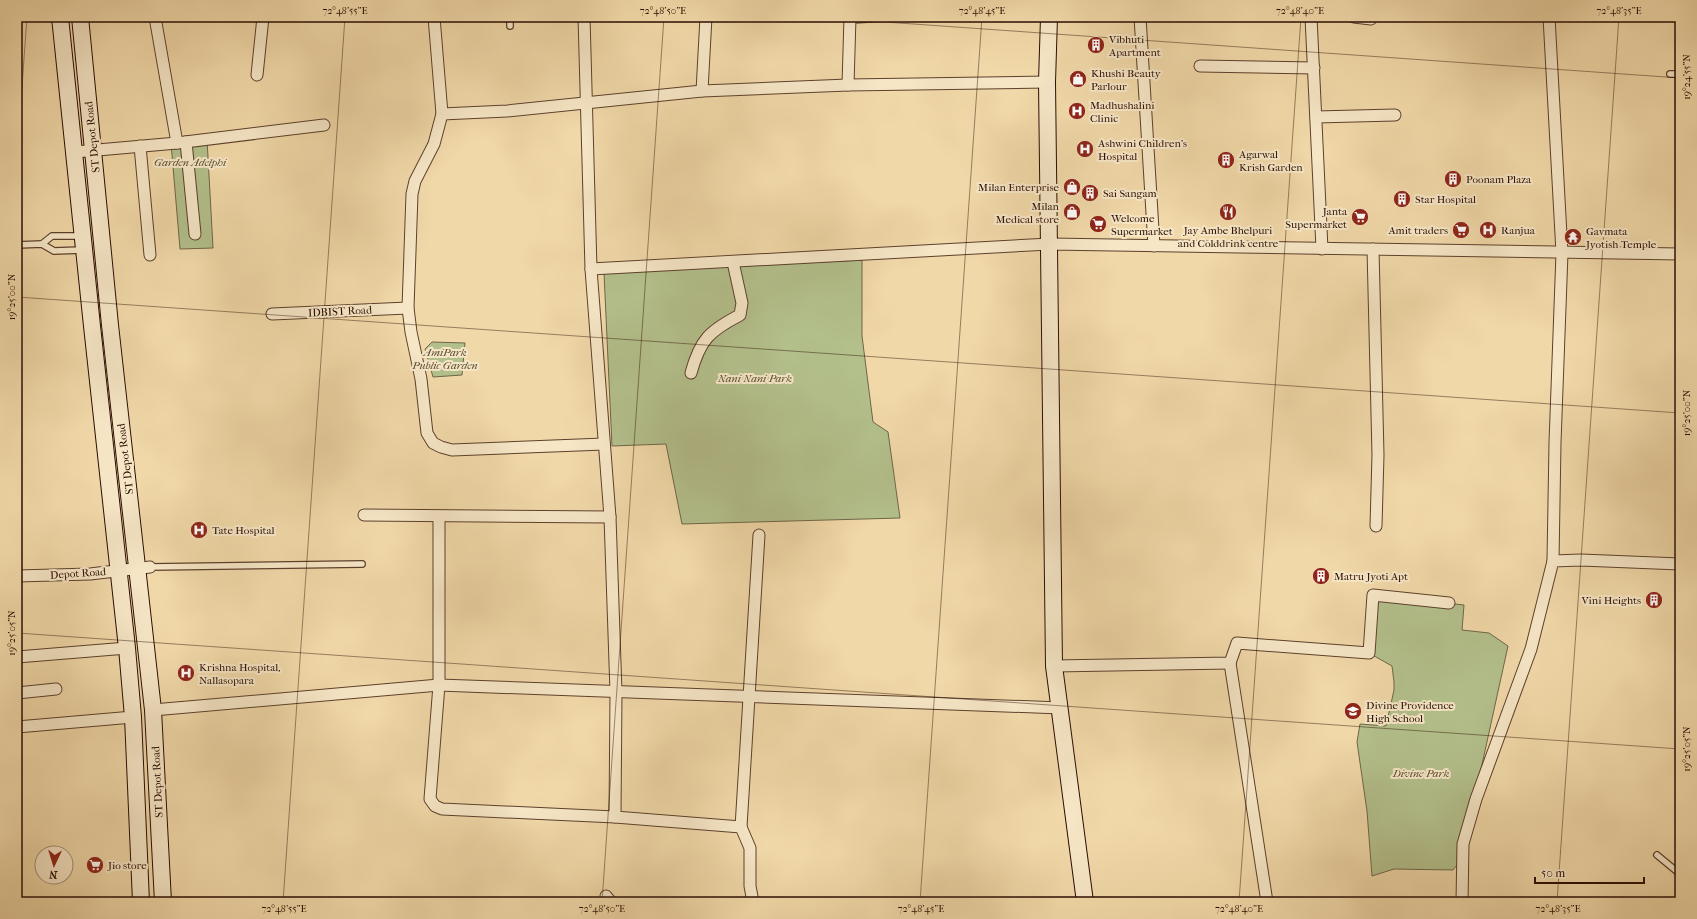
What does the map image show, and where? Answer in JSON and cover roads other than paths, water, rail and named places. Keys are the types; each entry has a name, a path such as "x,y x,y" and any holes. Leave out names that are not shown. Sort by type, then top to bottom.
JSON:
{"street":[{"name":"ST Depot Road","path":"60,17 127,648 133,717 141,902"},
{"name":"ST Depot Road","path":"80,17 110,325 144,568 163,902"},
{"path":"155,17 182,142 195,234"},
{"path":"257,75 263,17"},
{"path":"434,17 442,114 434,144 415,181 412,194 408,308 411,332 422,386 427,433 433,443 452,450 604,444"},
{"path":"584,17 585,102 591,269 610,517 616,692 615,816"},
{"path":"702,91 706,17"},
{"path":"1049,17 1047,82 1054,666 1061,708 1085,902"},
{"path":"1140,17 1154,246"},
{"path":"1311,17 1322,249"},
{"path":"1354,17 1371,18"},
{"path":"1462,902 1463,844 1476,799 1531,649 1553,561 1554,443 1562,253 1549,17"},
{"path":"848,86 850,18"},
{"path":"1200,66 1314,68"},
{"path":"442,114 507,111 702,91 1047,82"},
{"path":"1316,117 1395,116"},
{"path":"75,152 93,152 324,125"},
{"path":"140,146 150,255"},
{"path":"591,269 1050,244 1680,254"},
{"path":"1373,249 1378,455 1376,526"},
{"path":"691,373 696,353 708,336 740,315 742,303 733,262"},
{"name":"IDBIST Road","path":"272,314 408,308"},
{"path":"92,326 110,325"},
{"path":"364,515 610,517"},
{"path":"439,516 439,685 429,790 430,798 435,806 442,809 615,816 741,828"},
{"path":"753,902 750,886 750,848 741,828 759,535"},
{"path":"1553,561 1581,560 1680,564"},
{"name":"Depot Road","path":"17,576 90,574 144,568"},
{"path":"1267,902 1230,662 1237,643 1369,653 1373,595 1449,603"},
{"path":"17,657 127,648"},
{"path":"1054,666 1230,662"},
{"path":"153,710 439,685 1061,708"},
{"path":"17,693 56,689"},
{"path":"17,727 95,719 133,717"}],"lane":[{"path":"510,17 510,26"},
{"path":"850,18 902,17"},
{"path":"1670,74 1680,74"},
{"path":"42,244 52,236 84,243"},
{"path":"17,245 42,244 54,251 84,243"},
{"path":"144,568 362,564"},
{"path":"1657,855 1680,874"}],"place":[{"name":"Vibhuti Apartment","path":"1096,45"},
{"name":"Khushi Beauty Parlour","path":"1078,79"},
{"name":"Madhushalini Clinic","path":"1077,111"},
{"name":"Ashwini Children's Hospital","path":"1085,149"},
{"name":"Agarwal Krish Garden","path":"1226,160"},
{"name":"Poonam Plaza","path":"1453,179"},
{"name":"Milan Enterprise","path":"1072,187"},
{"name":"Sai Sangam","path":"1090,193"},
{"name":"Star Hospital","path":"1402,199"},
{"name":"Milan Medical store","path":"1072,212"},
{"name":"Jay Ambe Bhelpuri and Colddrink centre","path":"1228,212"},
{"name":"Janta Supermarket","path":"1360,217"},
{"name":"Welcome Supermarket","path":"1098,224"},
{"name":"Amit traders","path":"1461,230"},
{"name":"Ranjua","path":"1488,230"},
{"name":"Gavmata Jyotish Temple","path":"1573,237"},
{"name":"Tate Hospital","path":"199,530"},
{"name":"Matru Jyoti Apt","path":"1321,576"},
{"name":"Vini Heights","path":"1654,600"},
{"name":"Krishna Hospital, Nallasopara","path":"186,673"},
{"name":"Divine Providence High School","path":"1353,711"},
{"name":"Jio store","path":"95,865"}],"park label":[{"name":"Garden Adelphi","path":"190,162"},
{"name":"AmiPark Public Garden","path":"445,358"},
{"name":"Nani Nani Park","path":"755,378"},
{"name":"Divine Park","path":"1421,773"}]}
